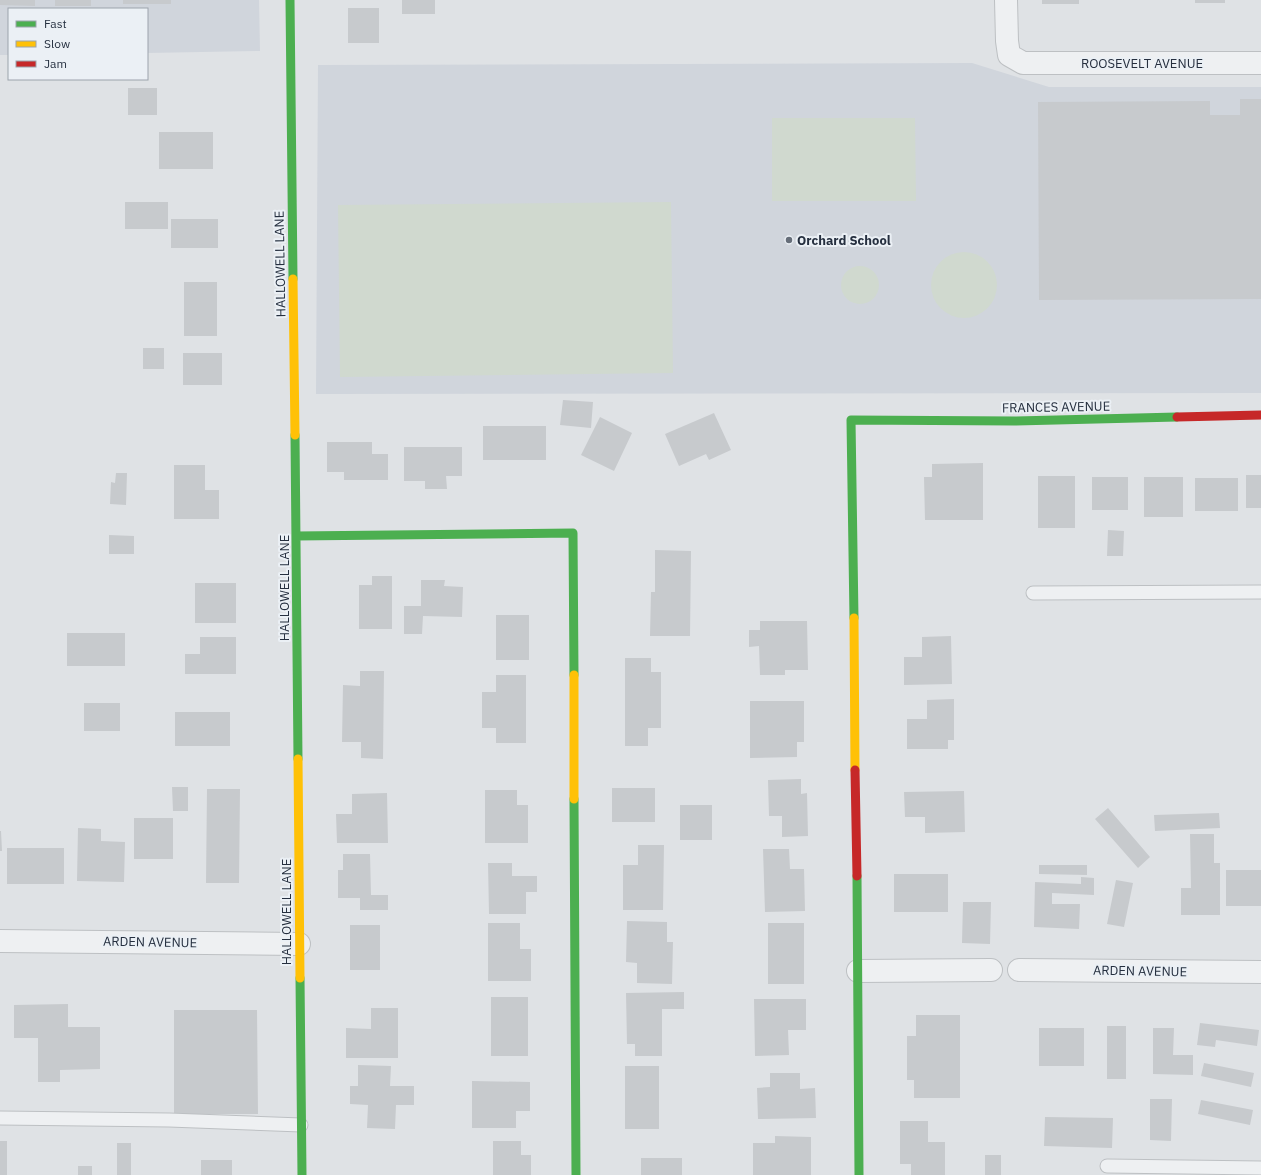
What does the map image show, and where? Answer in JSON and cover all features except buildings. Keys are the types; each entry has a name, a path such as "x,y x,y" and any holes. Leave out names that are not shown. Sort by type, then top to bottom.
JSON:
{"street":[{"name":"HALLOWELL LANE","path":"290,0 302,1175"},
{"name":"ROOSEVELT AVENUE","path":"1006,0 1007,41 1009,55 1023,64 1261,63"},
{"name":"FRANCES AVENUE","path":"858,971 851,420 1015,421 1261,415"},
{"path":"296,536 573,533 576,1175"},
{"name":"ARDEN AVENUE","path":"0,941 299,944"},
{"path":"859,1175 858,971 991,970"},
{"name":"ARDEN AVENUE","path":"1019,970 1261,972"}],"lane":[{"path":"1033,593 1261,592"},
{"path":"0,1118 169,1120 301,1124"},
{"path":"1107,1166 1261,1168"}],"shaded area":[{"path":"0,0 259,0 260,51 148,53 148,8 8,8 8,55 0,55"},
{"name":"Orchard School","path":"972,63 1049,87 1261,87 1261,393 316,394 318,65"},
{"path":"772,118 915,118 916,201 772,201"},
{"path":"671,202 673,373 340,377 338,205"},
{"path":"964,252 977,255 987,262 994,272 997,285 994,298 987,308 977,315 964,318 951,315 941,308 934,298 931,285 934,272 941,262 951,255"},
{"path":"856,266 864,266 874,271 878,278 878,292 874,299 864,304 856,304 846,299 844,296 841,289 841,281 846,271 849,269"}],"traffic: fast":[{"path":"290,0 293,279"},
{"path":"854,618 851,420 1015,421 1177,417"},
{"path":"295,435 298,759"},
{"path":"296,536 573,533 574,675"},
{"path":"574,799 576,1175"},
{"path":"857,876 859,1175"},
{"path":"300,978 302,1175"}],"traffic: slow":[{"path":"293,279 295,435"},
{"path":"854,618 855,770"},
{"path":"574,675 574,799"},
{"path":"298,759 300,978"}],"traffic: jam":[{"path":"1177,417 1261,415"},
{"path":"855,770 857,876"}],"place":[{"name":"Orchard School","path":"789,240"}]}
